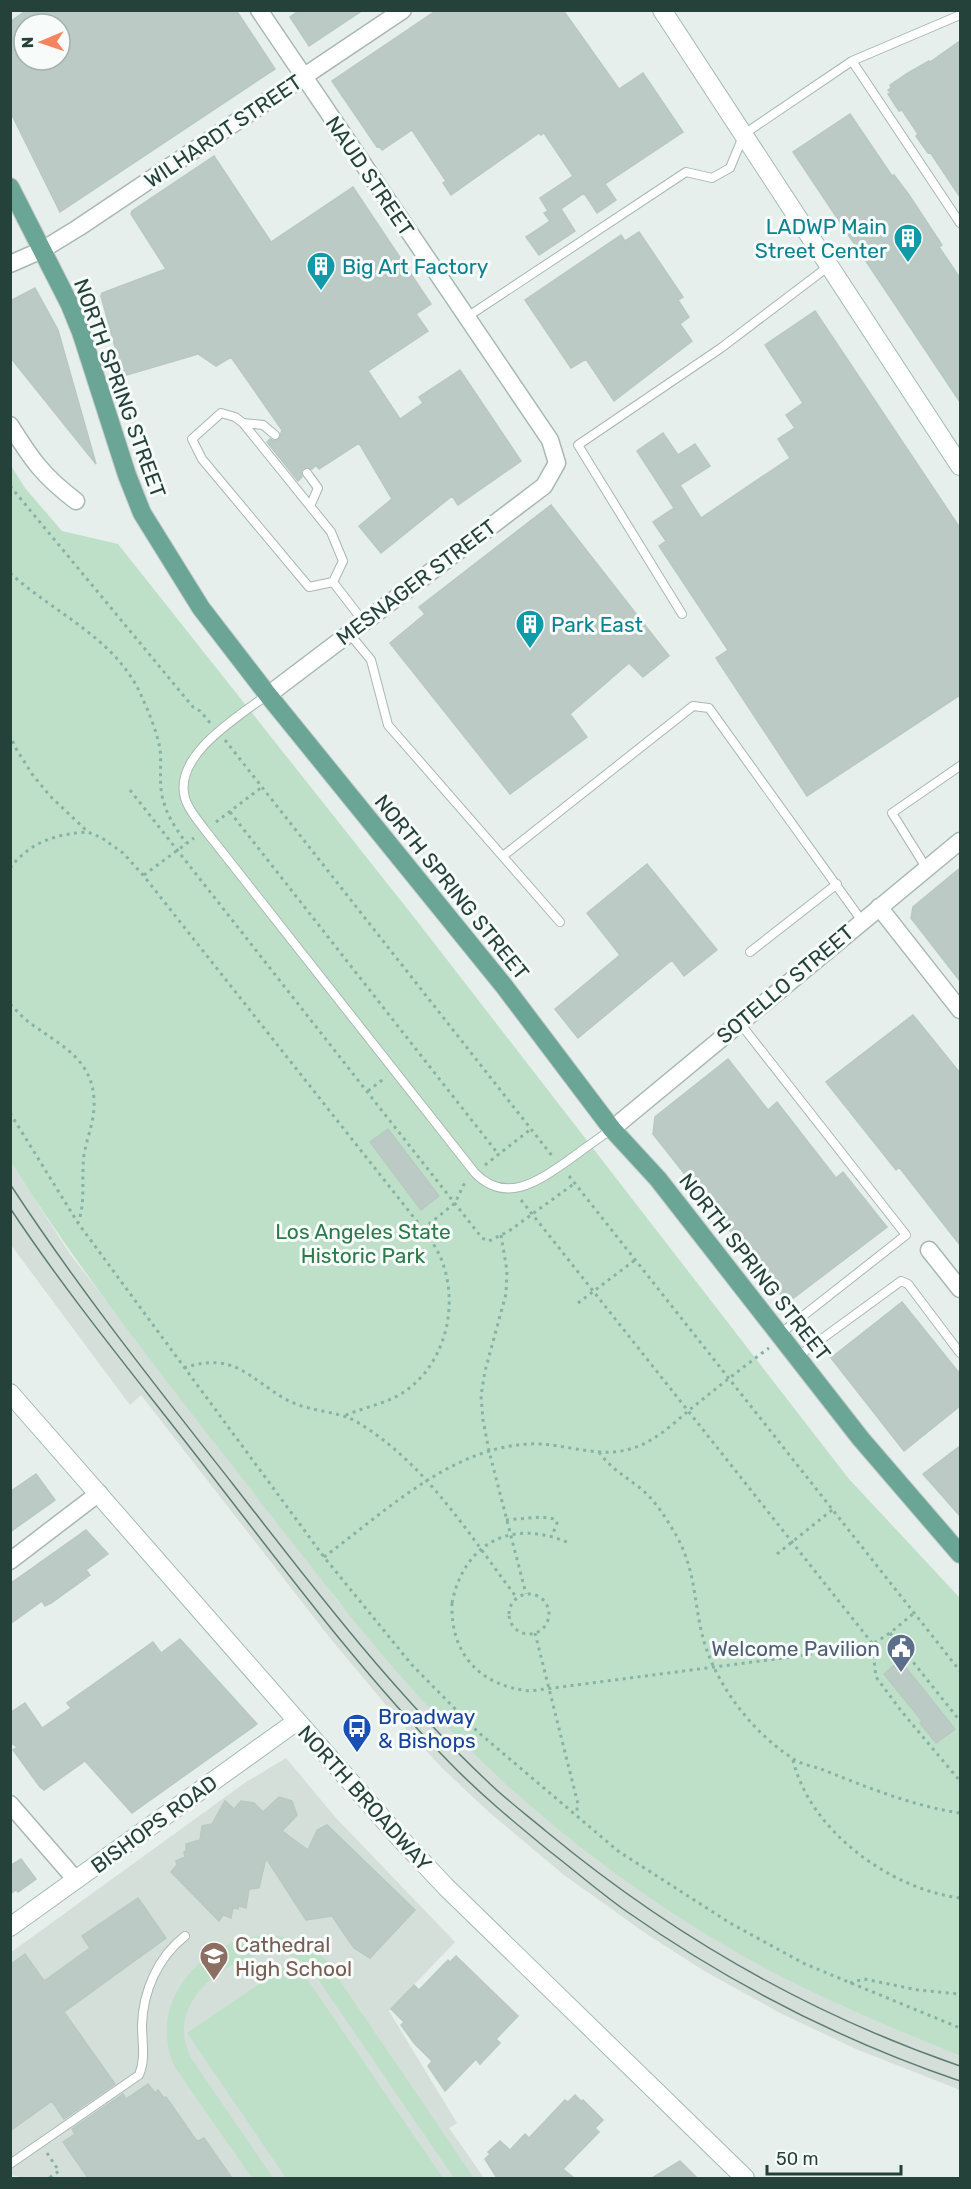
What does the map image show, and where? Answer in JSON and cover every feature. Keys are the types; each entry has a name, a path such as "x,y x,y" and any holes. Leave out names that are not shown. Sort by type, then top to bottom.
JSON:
{"main road":[{"path":"662,10 960,466"},
{"name":"NORTH SPRING STREET","path":"10,187 70,305 81,332 114,438 142,513 201,608 268,695 496,977 612,1129 658,1179 861,1439 960,1554"},
{"name":"NORTH BROADWAY","path":"10,1393 297,1722 446,1887 746,2178"},
{"name":"BISHOPS ROAD","path":"10,1927 297,1722"}],"street":[{"name":"NAUD STREET","path":"259,10 550,440 557,463"},
{"name":"WILHARDT STREET","path":"10,264 42,250 78,228 403,10"},
{"path":"10,425 34,463 51,482 76,501"},
{"name":"MESNAGER STREET","path":"268,695 348,632 544,486 557,463"},
{"name":"SOTELLO STREET","path":"612,1129 960,842"},
{"path":"879,907 960,1010"},
{"path":"929,1250 960,1289"},
{"path":"10,1561 99,1493"},
{"path":"10,1804 76,1880"}],"lane":[{"path":"467,317 686,172 712,178 730,168 744,134 852,62 960,15"},
{"path":"852,62 960,223"},
{"path":"682,614 578,445 721,348 829,266"},
{"path":"221,413 235,417 243,423 331,531 343,561 333,582 309,587 202,459 192,439 221,413"},
{"path":"243,423 263,425 275,435"},
{"path":"307,473 318,488 311,504"},
{"path":"333,582 363,621"},
{"path":"348,632 370,660 388,725 560,922"},
{"path":"268,695 219,732 193,758 186,771 185,798 191,811 475,1173 492,1186 516,1188 544,1178 612,1129"},
{"path":"503,856 693,706 710,708 862,921"},
{"path":"927,869 892,813 960,766"},
{"path":"750,952 837,884"},
{"path":"739,1022 906,1235 781,1336"},
{"path":"797,1357 901,1281 908,1284 960,1353"},
{"path":"10,2163 139,2075 143,2066 144,2002 153,1976 173,1945 185,1936"}],"path":[{"path":"10,486 186,698 212,724"},
{"path":"10,573 27,588 98,639 125,668 142,695 153,725 159,746 164,802 174,825 186,843"},
{"path":"10,734 15,747 32,774 50,796 88,832 102,838 123,853 143,875 423,1229 440,1254 449,1291 449,1315 445,1334 436,1355 423,1373 405,1391 344,1416"},
{"path":"227,743 554,1157"},
{"path":"215,823 262,787"},
{"path":"130,790 482,1238 489,1241 501,1236 575,1183"},
{"path":"230,812 499,1155"},
{"path":"10,868 31,847 44,840 57,835 88,832"},
{"path":"143,875 195,837"},
{"path":"10,1004 28,1022 72,1052 84,1067 91,1082 94,1100 93,1119 84,1158 83,1209 78,1223"},
{"path":"368,1091 386,1077"},
{"path":"10,1113 78,1223 324,1557 412,1665 478,1732 618,1851 730,1923 805,1964 960,2028"},
{"path":"484,1166 531,1130"},
{"path":"568,1175 960,1671"},
{"path":"423,1229 455,1203 466,1179"},
{"path":"516,1188 532,1215 872,1643 876,1677 960,1781"},
{"path":"501,1236 507,1271 506,1294 485,1371 482,1396 483,1420 525,1594"},
{"path":"578,1303 635,1260"},
{"path":"324,1557 427,1480 457,1463 489,1451 505,1446 555,1444 599,1452 633,1449 658,1436 781,1336"},
{"path":"183,1368 209,1364 226,1364 237,1367 289,1401 310,1409 344,1416 377,1435 427,1480 517,1598"},
{"path":"599,1452 608,1465 642,1489 658,1507 676,1534 688,1559 705,1646 713,1667 728,1694 745,1717 793,1760 864,1786 945,1811 960,1813"},
{"path":"777,1554 832,1510"},
{"path":"506,1520 541,1517 555,1519 557,1522 552,1536"},
{"path":"568,1544 552,1536 521,1532 497,1539 475,1554 462,1573 452,1603 455,1636 465,1656 478,1671 494,1682 512,1689 530,1691 868,1647 890,1633 914,1613"},
{"path":"525,1594 539,1596 548,1606 546,1626 536,1633 522,1633 512,1625 510,1608 517,1598 525,1594"},
{"path":"536,1633 578,1804 576,1815"},
{"path":"890,1633 960,1721"},
{"path":"793,1760 798,1780 817,1810 854,1851 896,1878 924,1890 960,1898"},
{"path":"849,1983 864,1979 918,1990 960,1994"},
{"path":"49,2178 59,2171 46,2152 55,2146"}],"shaded area":[{"path":"10,1161 70,1254 340,1604 464,1744 539,1813 621,1877 840,2005 960,2056 960,2090 856,2049 782,2014 706,1972 648,1935 564,1875 490,1813 443,1769 406,1729 330,1638 141,1395 130,1405 11,1245"},
{"name":"Cathedral High School","path":"286,1758 336,1818 455,1942 389,2011 457,2123 449,2128 484,2178 25,2178 11,2175 10,1953 246,1782"}],"green space":[{"name":"Los Angeles State Historic Park","path":"10,464 25,488 62,531 118,544 417,921 849,1479 960,1598 960,2056 816,1994 751,1961 707,1935 620,1877 578,1845 499,1778 403,1679 319,1577 122,1323 10,1161"},
{"path":"274,1935 304,1942 325,1959 474,2178 454,2178 313,1972 297,1958 274,1954 256,1956 221,1971 194,1998 187,2014 184,2031 191,2058 273,2178 252,2178 176,2069 169,2048 167,2028 170,2008 178,1990 190,1973 205,1959 222,1947 242,1939"},
{"path":"294,1960 443,2178 286,2178 187,2033"}],"building":[{"path":"27,10 236,10 275,69 60,212 10,111 10,22 12,21 12,72 72,72 72,12 24,12"},
{"path":"300,10 363,10 309,46 290,17"},
{"path":"437,10 563,10 619,89 643,73 683,132 605,184 616,200 597,213 584,193 561,209 575,231 539,255 526,237 550,221 544,213 548,211 540,198 573,176 544,133 541,135 539,133 451,195 443,183 446,181 412,130 382,150 379,146 377,147 332,81"},
{"path":"960,41 960,197 930,152 928,153 916,136 918,134 902,110 899,111 888,94 891,93 888,90 891,88 890,85 930,62"},
{"name":"LADWP Main Street Center","path":"850,114 892,176 894,175 909,195 942,245 939,247 960,278 960,402 793,152"},
{"path":"214,156 271,242 353,187 431,304 416,314 428,331 368,371 400,419 423,403 419,397 460,370 521,461 458,505 452,496 381,553 359,526 392,499 359,443 319,469 316,465 312,469 304,468 301,471 302,477 298,481 267,442 270,439 274,441 279,439 282,430 231,357 216,366 198,354 123,376 102,293 166,269 131,214 132,211"},
{"path":"639,232 683,297 678,300 689,317 680,324 692,341 614,401 586,359 571,368 525,300 621,235 625,241"},
{"path":"35,288 58,330 96,464 10,357 10,301"},
{"path":"815,311 960,528 960,695 807,796 716,658 728,650 659,546 666,541 653,522 674,508 637,451 663,433 678,455 695,444 710,466 680,485 701,518 790,458 778,439 795,428 786,415 803,403 765,345"},
{"name":"Park East","path":"551,505 669,656 643,677 629,663 570,714 587,737 510,794 390,643 425,614 419,607"},
{"path":"647,864 717,950 684,976 672,960 578,1038 555,1009 620,955 587,913"},
{"path":"960,868 960,981 911,918 913,907"},
{"path":"913,1015 960,1073 960,1245 899,1167 896,1170 826,1082"},
{"path":"728,1059 768,1110 777,1102 836,1178 843,1172 887,1227 787,1303 653,1134 655,1117"},
{"path":"388,1129 439,1196 421,1210 370,1142"},
{"path":"902,1302 960,1374 960,1406 904,1451 831,1358"},
{"path":"960,1446 960,1516 923,1474"},
{"path":"36,1474 55,1500 10,1532 10,1492"},
{"path":"86,1530 108,1554 86,1570 90,1575 51,1603 45,1606 42,1601 10,1624 10,1584"},
{"path":"180,1639 257,1724 132,1813 85,1761 44,1790 40,1787 13,1750 17,1747 10,1742 10,1713 25,1703 42,1728 71,1708 67,1703 153,1642 161,1653"},
{"path":"900,1660 955,1729 936,1743 920,1723 922,1721 884,1674"},
{"path":"279,1797 292,1801 297,1815 282,1831 308,1850 317,1830 327,1825 415,1910 370,1958 354,1948 332,1916 306,1920 266,1858 259,1888 249,1889 246,1908 239,1906 238,1909 233,1908 231,1918 223,1915 219,1921 171,1872 177,1865 176,1861 185,1857 186,1844 200,1840 202,1826 212,1824 225,1801 234,1809 241,1801 254,1803 263,1812"},
{"path":"21,1859 36,1879 18,1892 16,1890 10,1894 10,1866"},
{"path":"138,1898 166,1938 64,2012 115,2084 64,2119 52,2101 10,2131 10,1965 25,1954 44,1981 90,1948 82,1936"},
{"path":"456,1956 518,2016 496,2039 500,2043 480,2064 476,2059 445,2091 428,2066 432,2061 414,2043 401,2025 404,2022 391,2009 414,1985 419,1990 448,1960 450,1962"},
{"path":"148,2084 155,2093 158,2090 164,2098 166,2097 196,2140 204,2138 232,2178 88,2178 63,2142 75,2134 72,2129 123,2094 126,2099"},
{"path":"575,2095 603,2120 595,2128 599,2132 563,2169 574,2178 497,2178 485,2159 490,2154 488,2152 500,2141 510,2150 525,2134 529,2138 565,2100 568,2102"},
{"path":"680,2161 697,2178 652,2178"}],"tram line":[{"path":"10,1184 118,1336 322,1599 417,1710 493,1787 594,1869 642,1904 743,1968 849,2022 960,2066"},
{"path":"10,1208 82,1309 325,1621 417,1728 497,1808 626,1911 705,1962 787,2008 830,2029 960,2081"}],"place":[{"name":"LADWP Main Street Center","path":"908,264"},
{"name":"Big Art Factory","path":"321,292"},
{"name":"Park East","path":"530,650"},
{"name":"Welcome Pavilion","path":"901,1674"},
{"name":"Broadway & Bishops","path":"357,1754"},
{"name":"Cathedral High School","path":"214,1982"}]}
